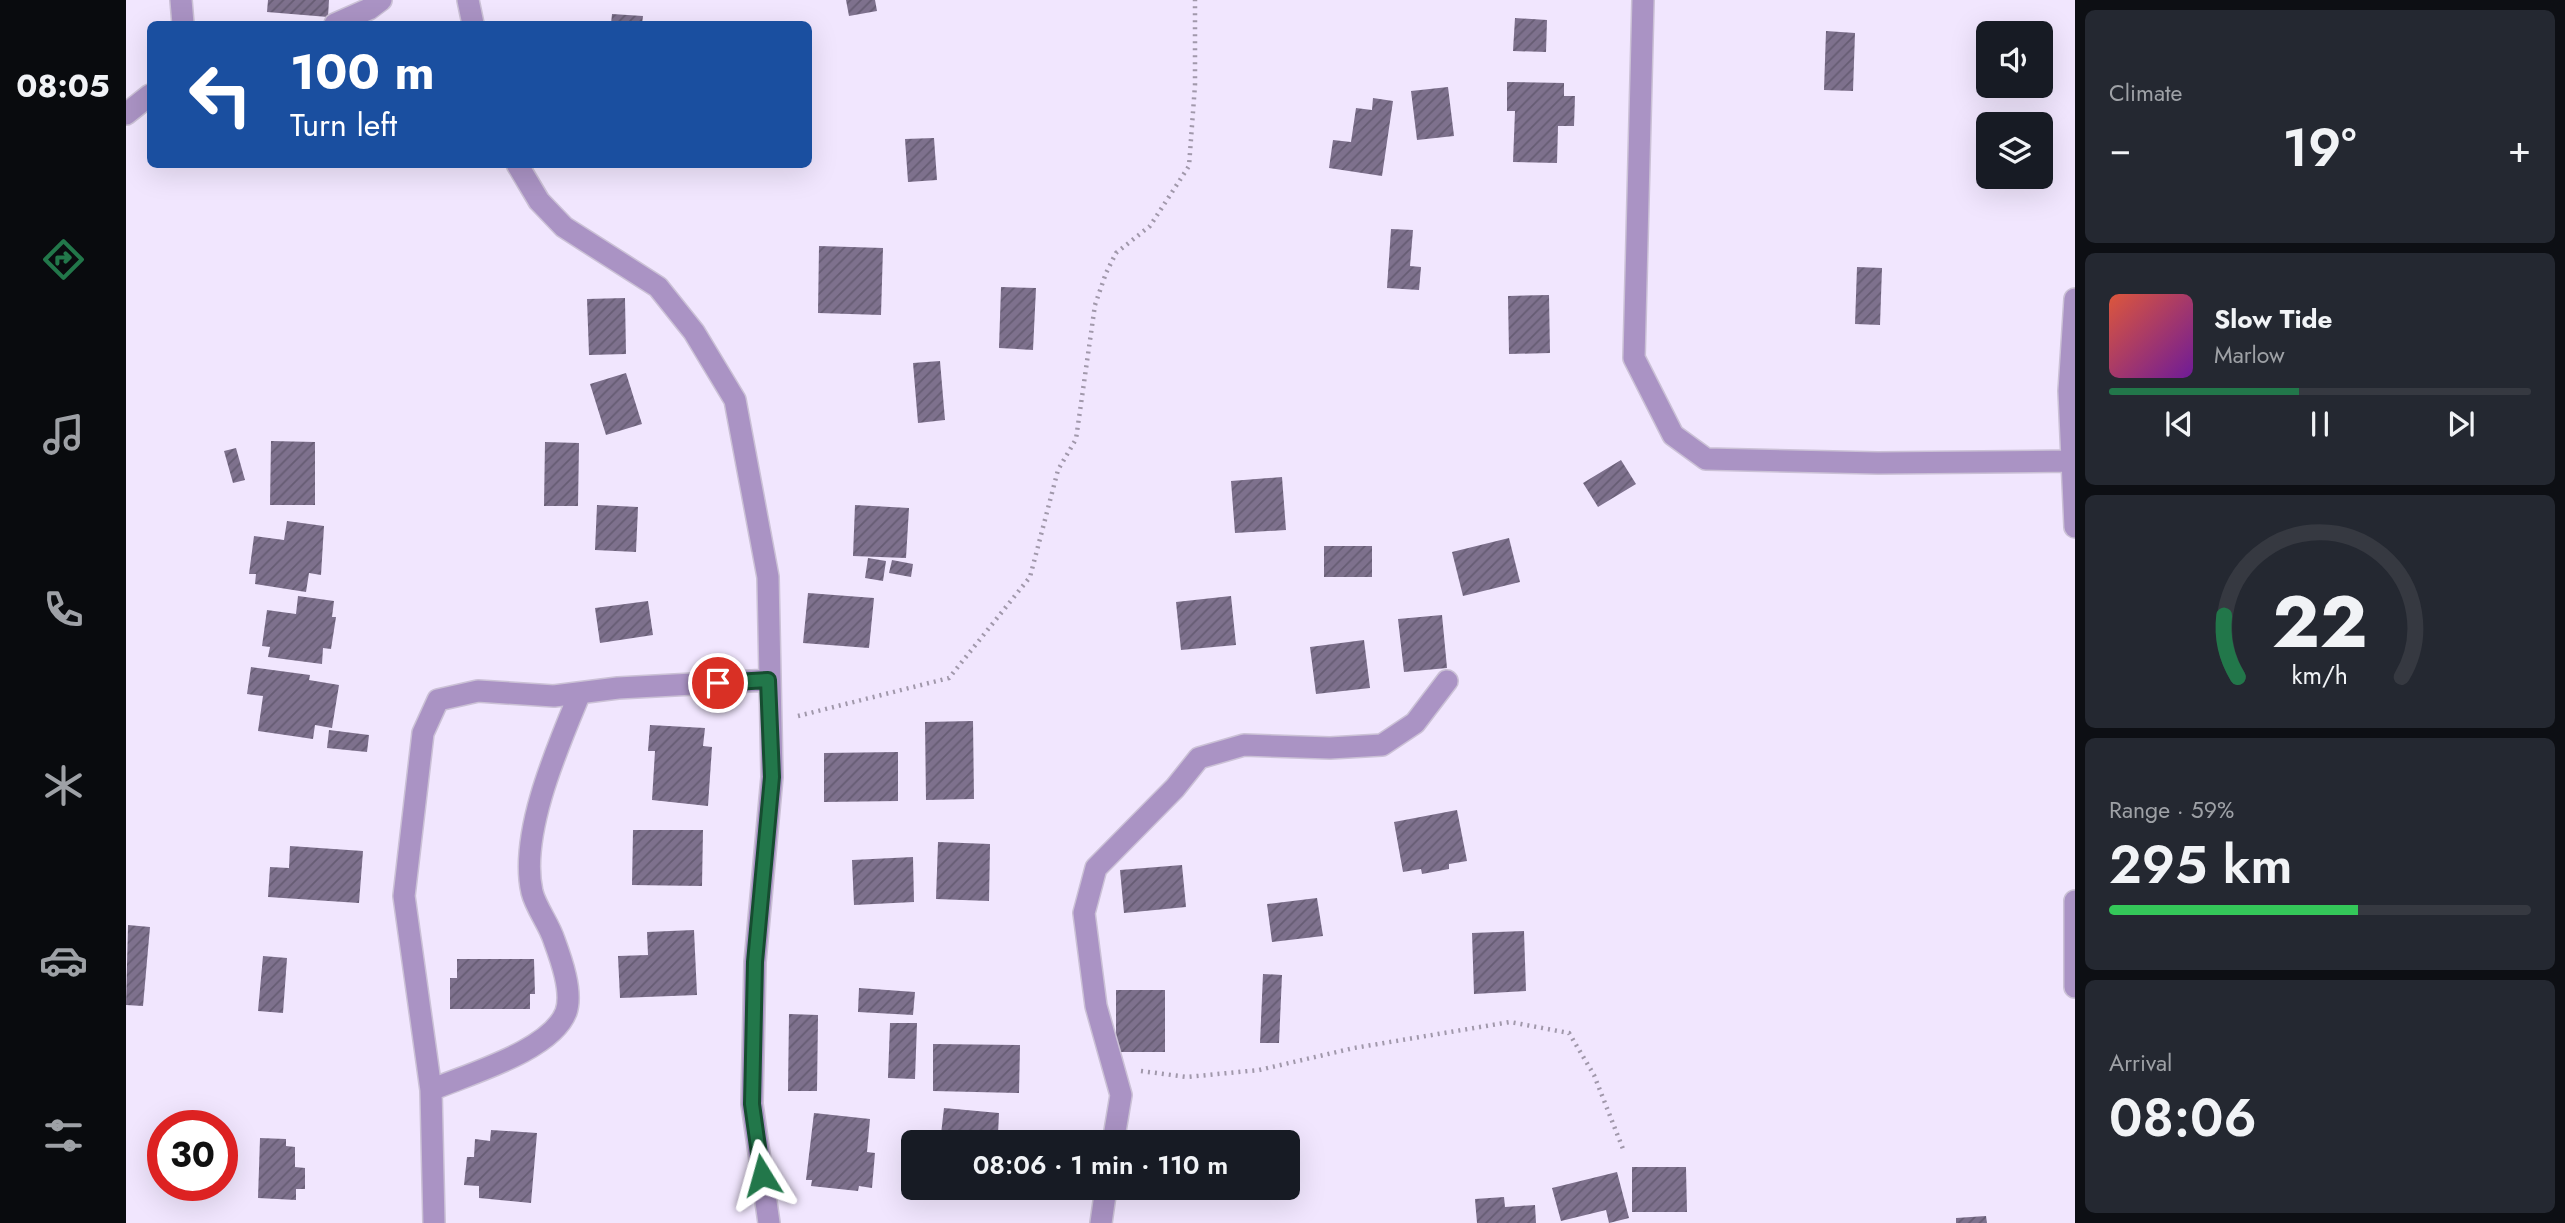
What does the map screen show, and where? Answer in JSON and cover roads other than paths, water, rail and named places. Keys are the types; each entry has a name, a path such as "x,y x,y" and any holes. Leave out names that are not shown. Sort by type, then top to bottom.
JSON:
{"street":[{"path":"181,0 183,21"},
{"path":"342,21 369,9 381,0"},
{"path":"468,0 472,21"},
{"path":"1643,0 1634,358 1673,435 1706,458 1878,463 2072,461"},
{"path":"126,114 147,97"},
{"path":"519,168 539,201 564,227 657,287 694,332 735,400 768,577 772,777 755,962 752,1104 769,1223"},
{"path":"2075,299 2069,391 2075,527"},
{"path":"434,1223 431,1090 404,896 423,733 438,700 478,691 554,696 768,680"},
{"path":"1116,1130 1121,1094 1096,1006 1084,914 1096,868 1175,788 1199,758 1244,745 1330,748 1382,745 1415,723 1447,681"},
{"path":"431,1090 514,1055 554,1033 567,1011 567,987 554,940 532,892 531,858 543,782 580,693"},
{"path":"2075,901 2075,987"},
{"path":"1101,1223 1104,1200"}]}
